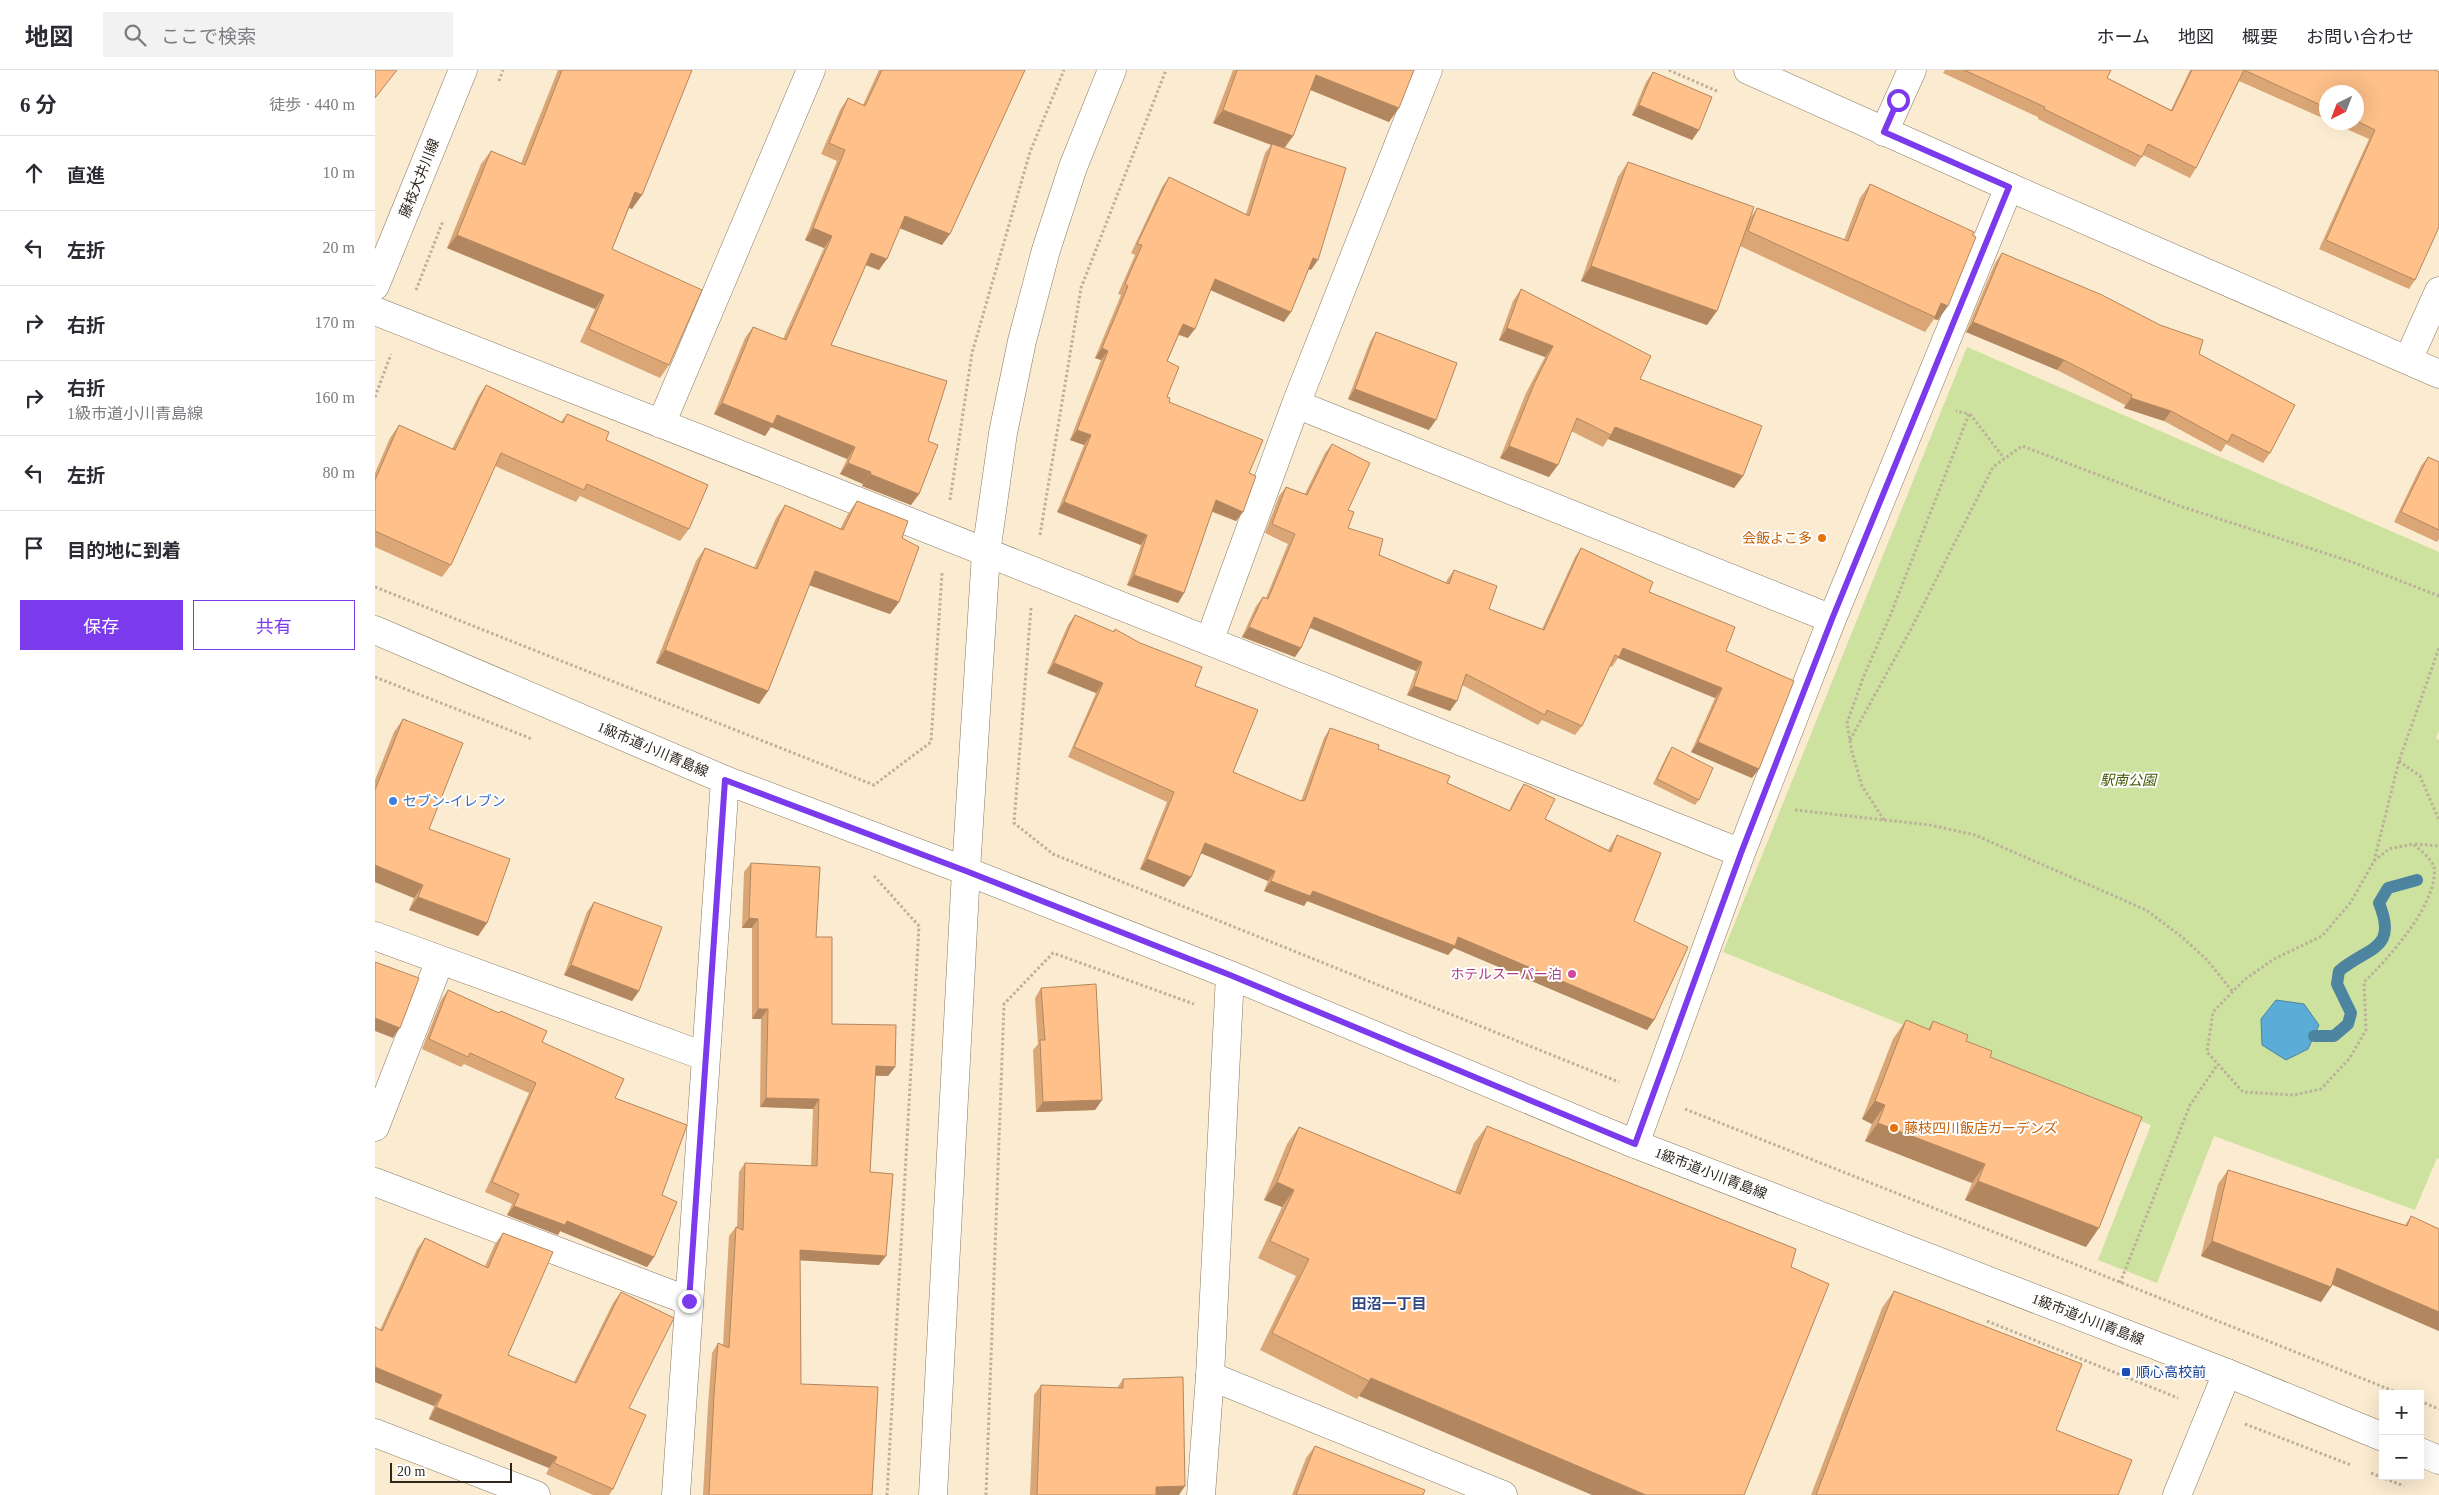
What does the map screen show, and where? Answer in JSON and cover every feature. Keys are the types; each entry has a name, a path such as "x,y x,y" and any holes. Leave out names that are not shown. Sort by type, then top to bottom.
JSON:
{"street":[{"name":"藤枝大井川線","path":"375,286 381,253 463,70"},
{"path":"661,424 811,70"},
{"path":"933,1495 966,871 986,553 1003,433 1027,323 1046,250 1073,167 1112,70"},
{"path":"1210,639 1296,404 1428,70"},
{"path":"1748,70 2009,187 2439,374"},
{"path":"1884,132 1912,70"},
{"path":"1635,1144 1741,853 1832,619 2009,187"},
{"path":"2408,360 2439,291"},
{"path":"375,311 986,553 1210,639 1741,853"},
{"path":"1296,404 1832,619"},
{"name":"1級市道小川青島線","path":"375,630 725,780 966,871 1230,975 1635,1144 2227,1373 2379,1435"},
{"path":"676,1495 704,1056 725,780"},
{"path":"375,936 704,1056"},
{"path":"375,1127 440,960"},
{"path":"1201,1495 1210,1376 1230,975"},
{"path":"375,1182 689,1301"},
{"path":"2177,1495 2227,1373"},
{"path":"1210,1376 1503,1495"},
{"path":"375,1433 536,1495"},
{"path":"2424,1454 2439,1460"}],"path":[{"path":"949,506 972,353 1030,152 1064,70"},
{"path":"1166,70 1081,288 1034,571 1014,823 1053,854 1653,1096 2391,1390"},
{"path":"375,397 403,322"},
{"path":"1920,404 1969,414 2005,458"},
{"path":"1885,820 1862,786 1847,723 1863,678 1894,607 1969,414"},
{"path":"1850,740 1910,631 1993,467 2022,446 2183,507 2352,562 2439,596"},
{"path":"375,587 874,785 931,742 943,564"},
{"path":"2413,844 2434,866 2437,881 2431,899 2414,930 2364,982 2366,1030 2349,1059 2321,1088 2294,1095 2243,1092 2207,1052 2213,1012 2244,980 2274,959 2322,936 2351,902 2374,861 2399,761 2439,648"},
{"path":"2399,761 2420,776 2439,820"},
{"path":"1760,806 1930,825 1975,835 2146,910 2207,960 2233,992"},
{"path":"2374,861 2389,849 2413,844 2439,846"},
{"path":"867,874 877,877 919,926 887,1495"},
{"path":"986,1495 1004,1004 1053,953 1229,1016"},
{"path":"2120,1282 2190,1105 2218,1064"},
{"path":"2424,1403 2439,1409"},
{"path":"2211,1411 2360,1468"},
{"path":"2369,1472 2410,1489"}],"green space":[{"name":"駅南公園","path":"1967,347 2439,552 2439,731 2436,738 2439,740 2439,1159 2437,1158 2415,1210 2214,1136 2157,1283 2098,1260 2151,1125 1723,952"}],"water":[{"path":"2276,1000 2304,1004 2319,1025 2308,1049 2286,1060 2262,1045 2261,1019"}],"building":[{"path":"375,70 397,70 375,98"},
{"path":"562,70 692,70 642,195 635,192 612,249 702,290 669,365 589,329 604,295 457,235 491,151 525,165"},
{"path":"882,70 1025,70 950,234 905,216 887,259 871,253 831,345 947,381 928,441 938,445 919,494 848,463 855,447 777,415 773,424 722,403 753,327 786,340 832,236 813,228 845,150 829,143 848,98 865,106"},
{"path":"1237,70 1414,70 1399,108 1316,75 1293,136 1223,110"},
{"path":"1964,70 2111,70 2107,78 2172,111 2192,70 2244,70 2196,168 2148,144 2142,157 2044,109 2045,107"},
{"path":"2244,70 2435,70 2439,72 2439,227 2415,280 2326,240 2375,130 2364,124 2364,85 2319,85 2319,104"},
{"path":"1653,72 1712,97 1699,130 1639,105"},
{"path":"1272,144 1346,168 1318,260 1313,258 1291,312 1215,279 1195,329 1183,324 1167,361 1179,367 1167,397 1170,398 1169,402 1263,440 1249,473 1256,476 1243,512 1216,500 1184,593 1134,575 1147,535 1064,502 1091,435 1077,430 1108,351 1102,348 1128,286 1125,284 1142,245 1137,244 1169,177 1249,216"},
{"path":"1628,162 1754,207 1717,311 1591,266"},
{"path":"1870,184 1974,232 1972,235 1976,237 1948,306 1941,303 1935,317 1748,231 1757,208 1848,241"},
{"path":"2002,253 2102,295 2160,325 2203,340 2199,354 2295,405 2270,453 2232,434 2228,442 2171,411 2131,398 2132,395 2064,360 1973,322"},
{"path":"1521,289 1651,356 1640,379 1762,426 1743,476 1615,427 1611,435 1577,418 1558,465 1509,446 1535,382 1553,346 1507,328"},
{"path":"1376,332 1457,363 1436,420 1355,389"},
{"path":"486,385 563,423 567,414 609,432 606,440 708,485 689,529 587,484 584,490 501,453 451,565 375,531 375,480 399,425 455,450"},
{"path":"1332,444 1370,463 1348,510 1354,512 1348,528 1383,539 1379,555 1449,584 1454,570 1497,586 1489,609 1544,630 1581,548 1653,582 1649,592 1735,627 1726,651 1794,681 1759,769 1698,742 1722,688 1623,648 1619,657 1615,655 1582,726 1547,710 1545,715 1466,674 1457,701 1414,686 1422,662 1314,617 1301,648 1249,627 1263,597 1268,599 1295,534 1272,524 1286,487 1307,495"},
{"path":"2428,457 2439,462 2439,530 2401,512"},
{"path":"857,501 908,521 902,538 919,547 899,602 815,571 768,691 665,650 705,548 757,569 785,505 843,530"},
{"path":"1075,615 1114,632 1115,629 1140,643 1202,667 1195,686 1258,710 1233,772 1301,801 1305,800 1330,728 1379,745 1378,749 1450,776 1447,783 1510,811 1524,784 1555,799 1545,819 1611,852 1617,835 1661,853 1634,921 1688,947 1654,1020 1458,937 1455,946 1313,891 1310,896 1271,881 1275,871 1205,843 1191,877 1147,859 1174,792 1074,747 1103,683 1054,663"},
{"path":"403,719 463,743 429,829 510,859 487,923 418,897 423,885 375,865 375,790"},
{"path":"1672,747 1713,768 1699,800 1657,779"},
{"path":"751,863 820,867 816,937 832,937 832,1024 896,1025 895,1067 876,1066 870,1172 893,1174 886,1256 800,1250 801,1384 878,1387 872,1495 709,1495 718,1343 729,1348 736,1227 743,1230 745,1163 817,1166 819,1099 766,1098 768,1009 758,1009 758,919 749,918"},
{"path":"594,902 662,927 639,991 571,965"},
{"path":"375,962 419,978 400,1028 375,1018"},
{"path":"1096,984 1102,1100 1043,1102 1040,1040 1045,1040 1041,988"},
{"path":"448,990 499,1013 501,1011 547,1031 542,1042 624,1079 615,1098 687,1125 662,1195 677,1202 654,1257 567,1221 565,1225 514,1206 519,1194 492,1182 536,1083 470,1053 468,1057 429,1039"},
{"path":"1906,1020 1930,1030 1933,1021 1968,1035 1966,1041 1992,1051 1990,1057 2142,1117 2099,1228 1978,1181 1985,1164 1878,1123 1885,1105 1875,1101"},
{"path":"1487,1126 1796,1249 1791,1267 1829,1284 1744,1495 1646,1495 1371,1378 1369,1381 1272,1333 1309,1259 1270,1241 1294,1190 1277,1182 1299,1127 1460,1194"},
{"path":"2228,1170 2407,1226 2411,1216 2439,1229 2439,1312 2337,1268 2331,1287 2212,1241"},
{"path":"503,1233 553,1252 508,1355 576,1383 621,1292 674,1318 629,1408 646,1415 613,1489 554,1463 557,1457 436,1407 442,1395 375,1367 375,1327 382,1331 425,1238 488,1268"},
{"path":"1894,1291 2082,1364 2056,1430 2132,1460 2118,1495 1816,1495"},
{"path":"1183,1377 1185,1486 1156,1487 1156,1495 1037,1495 1041,1385 1123,1388 1123,1379"},
{"path":"1315,1446 1425,1490 1423,1495 1296,1495"}],"waterway":[{"path":"2314,1036 2334,1036 2348,1024 2351,1013 2337,984 2339,971 2370,951 2383,939 2385,930 2384,918 2379,903 2388,888 2417,880"}],"place":[{"name":"会飯よこ多","path":"1822,538"},
{"name":"セブン-イレブン","path":"393,801"},
{"name":"ホテルスーパー泊","path":"1572,974"},
{"name":"藤枝四川飯店ガーデンズ","path":"1894,1128"},
{"name":"順心高校前","path":"2126,1372"}],"district":[{"name":"田沼一丁目","path":"1389,1304"}],"route":[{"path":"689,1301 704,1056 725,780 966,871 1230,975 1635,1144 1741,853 1832,619 2009,187 1884,132 1898,100"}]}
